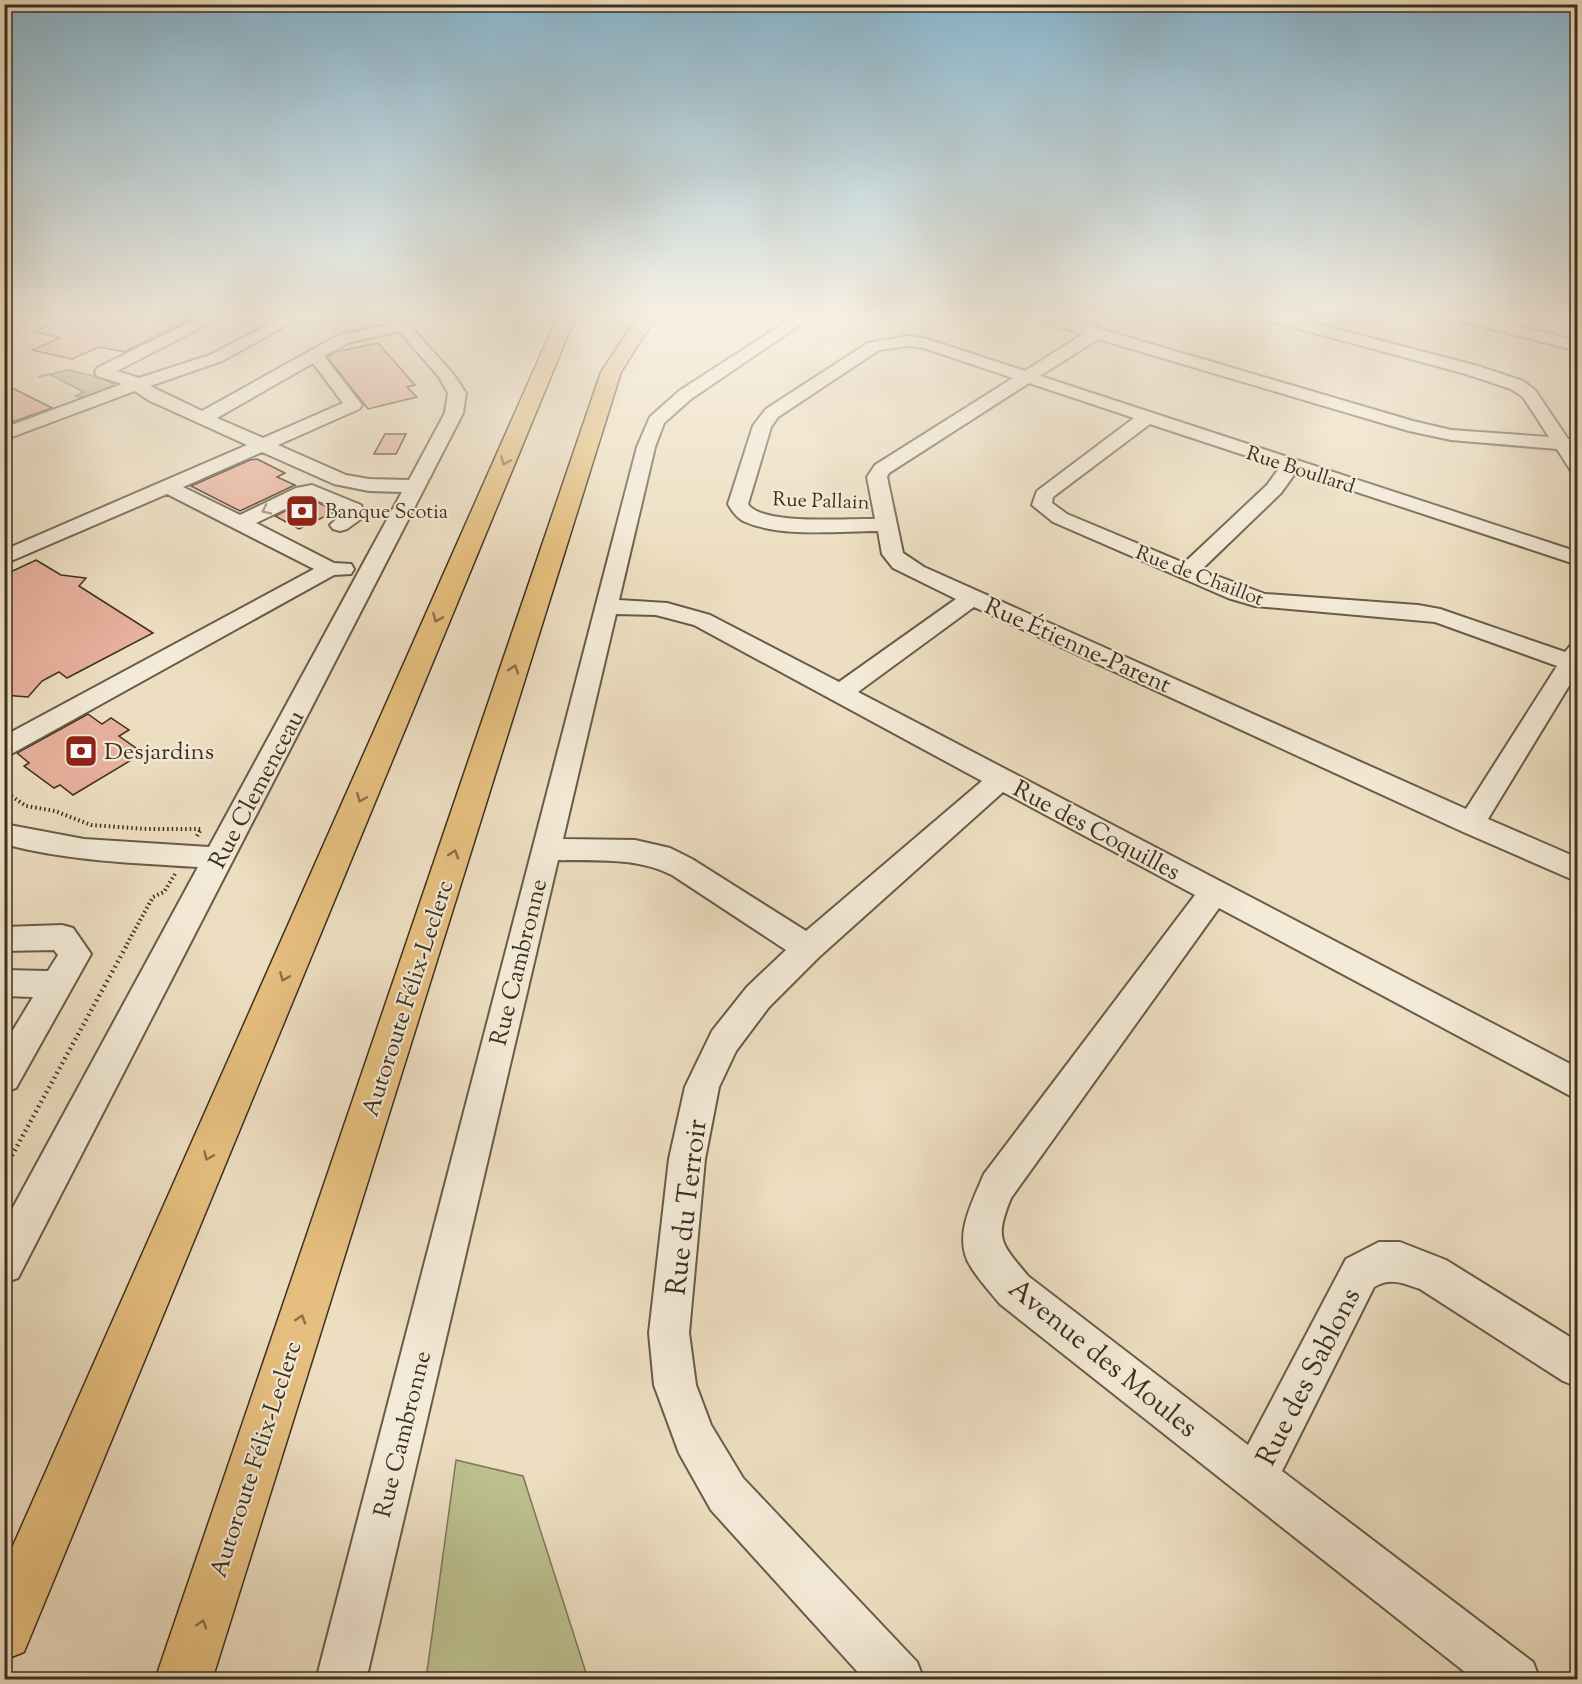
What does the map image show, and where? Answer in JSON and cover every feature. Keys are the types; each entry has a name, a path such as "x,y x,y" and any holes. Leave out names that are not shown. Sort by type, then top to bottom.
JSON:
{"highway":[{"path":"4,1632 531,397"},
{"name":"Autoroute Félix-Leclerc","path":"183,1680 603,397"}],"street":[{"path":"4,435 105,397"},
{"path":"155,397 340,480 369,485 417,486"},
{"path":"203,418 241,397"},
{"path":"4,558 353,405 347,397"},
{"name":"Rue Clemenceau","path":"4,1264 417,486 454,413 456,397"},
{"name":"Rue Cambronne","path":"341,1680 646,447 656,421 683,397"},
{"name":"Rue Pallain","path":"797,397 772,413 762,426 738,504 743,512 762,521 778,524 888,525"},
{"name":"Rue Étienne-Parent","path":"995,397 882,469 877,477 893,554 901,563 916,572 1578,871"},
{"name":"Rue Boullard","path":"1081,397 1578,559"},
{"path":"1310,397 1409,426 1451,435 1569,444"},
{"path":"1531,397 1569,444 1578,467"},
{"name":"Rue de Chaillot","path":"1146,418 1044,495 1042,505 1060,518 1186,572 1263,601 1418,612 1440,616 1574,657"},
{"path":"1186,572 1274,489 1291,466"},
{"path":"167,486 330,569 373,569"},
{"path":"240,523 303,492 312,491 354,510 355,516 340,525"},
{"path":"4,747 330,569"},
{"path":"839,694 972,597"},
{"name":"Rue des Coquilles","path":"608,607 651,607 676,610 702,620 1578,1085"},
{"path":"1471,824 1574,657"},
{"name":"Rue du Terroir","path":"899,1680 727,1494 694,1438 675,1385 669,1333 687,1159 702,1087 724,1041 751,1006 808,948 1001,779"},
{"path":"4,834 31,842 64,847 219,858"},
{"path":"546,849 636,851 660,856 682,867 808,948"},
{"name":"Avenue des Moules","path":"1214,892 997,1187 983,1221 984,1253 1014,1290 1515,1680"},
{"path":"4,939 62,937 75,954 8,1030"},
{"path":"4,983 49,985"},
{"path":"4,1077 49,985"},
{"name":"Rue des Sablons","path":"1255,1478 1360,1273 1379,1262 1400,1262 1432,1274 1578,1366"}],"path":[{"path":"4,791 26,806 55,811 91,825 147,830 201,829 164,892 153,897 4,1170"}],"green space":[{"path":"456,1460 523,1476 588,1679 426,1679"}],"building":[{"path":"4,397 29,397 52,408 4,425"},
{"path":"358,397 417,397 368,409"},
{"path":"385,434 406,434 396,454 374,454"},
{"path":"257,459 285,473 277,477 295,485 240,511 191,486 250,460"},
{"path":"310,499 336,511 299,529 275,516"},
{"path":"36,560 61,575 86,578 79,586 153,633 67,678 59,672 42,681 28,697 4,695 4,575"},
{"path":"88,714 102,724 111,718 129,730 119,736 143,753 73,795 60,785 54,788 24,766 29,763 17,753"}],"tunnel":[{"path":"4,1037 8,1030"}],"place":[{"name":"Banque Scotia","path":"302,511"},
{"name":"Desjardins","path":"81,751"}]}
